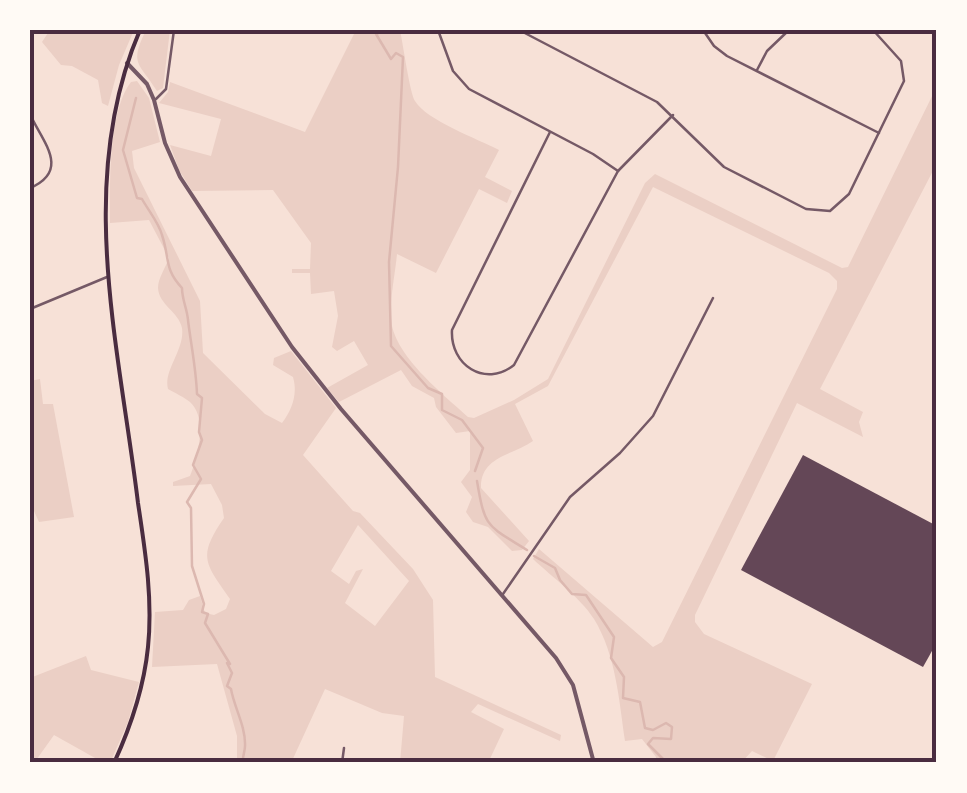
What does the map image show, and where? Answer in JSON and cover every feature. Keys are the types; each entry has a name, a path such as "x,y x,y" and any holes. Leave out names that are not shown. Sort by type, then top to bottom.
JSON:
{"main road":[{"path":"114,763 140,692 150,618 109,276 104,181 114,105 140,30"}],"street":[{"path":"154,100 166,89 174,30"},
{"path":"438,30 453,71 469,89 618,171"},
{"path":"519,30 644,94 673,116 724,167 806,209 824,212 840,206 849,194 902,87 904,74 898,56 872,30"},
{"path":"703,30 720,52 880,133"},
{"path":"756,71 789,30"},
{"path":"128,63 147,84 180,177 292,347 556,658 574,685 594,763"},
{"path":"30,114 50,153 46,179 30,188"},
{"path":"550,132 455,320 451,340 454,352 458,360 475,372 492,376 514,365 618,171 673,116"},
{"path":"30,309 109,276"},
{"path":"502,595 570,497 653,416 713,298"},
{"path":"30,600 30,623"},
{"path":"342,763 344,748"}],"shaded area":[{"path":"50,30 134,30 108,106 102,103 98,80 72,66 61,65 42,42"},
{"path":"146,30 170,30 163,88 157,91 138,63 138,50"},
{"path":"353,30 400,30 415,101 441,122 499,150 485,177 512,191 507,203 479,189 436,273 397,254 391,318 400,345 433,385 474,418 548,379 645,183 655,174 842,268 848,267 937,86 937,163 820,389 863,412 859,422 863,437 797,403 695,615 704,634 812,684 773,761 752,751 741,763 656,763 656,757 642,739 625,741 616,678 594,619 533,559 539,549 653,647 662,642 837,289 837,281 829,273 653,187 548,386 515,404 533,441 492,463 482,477 481,488 529,541 522,550 512,551 488,527 473,522 466,512 472,497 461,482 470,470 470,431 456,433 436,407 434,398 412,386 401,370 339,402 327,388 368,365 354,341 337,351 332,347 338,316 334,291 311,294 310,273 292,273 292,269 310,269 311,243 273,190 192,191 170,145 211,156 221,119 159,103 170,82 305,132"},
{"path":"137,81 149,98 160,142 132,151 134,168 200,301 203,353 265,414 282,423 293,402 294,383 293,377 273,365 274,358 291,351 336,408 303,455 413,569 433,600 435,677 561,735 560,741 478,704 471,712 504,729 488,763 400,763 404,716 382,713 325,689 291,763 237,763 237,736 217,664 152,667 155,612 183,610 189,600 200,596 205,613 214,615 226,609 230,599 210,568 207,551 224,518 222,505 211,484 173,486 173,482 190,476 200,427 190,402 168,389 168,375 182,336 180,322 158,288 169,258 149,220 110,223 114,130 123,95 131,82","holes":["358,525 409,581 375,626 345,603 363,569 356,571 349,584 331,571"]},
{"path":"40,379 43,404 53,404 74,517 39,522 30,502 30,381"},
{"path":"86,656 91,670 139,682 128,722 110,763 54,735 34,763 30,763 30,678"}],"building":[{"path":"803,455 937,526 937,642 923,667 741,570"}],"waterway":[{"path":"385,30 376,34 391,59 396,53 403,57 389,262 391,346 428,388 442,394 442,410 462,420 483,448 475,471"},
{"path":"136,98 123,150 137,198 142,199 161,230 170,269 182,288 197,394 202,398 202,440 193,465 201,479 187,502 191,508 192,566 204,604 202,612 208,614 205,623 230,664 227,663 232,673 227,686 244,732 243,763"},
{"path":"477,481 490,524 527,550"},
{"path":"534,556 555,568 572,594 586,595 614,637 611,658 624,677 623,698 640,702 645,728 653,730 666,723 672,727 671,739 653,738 648,744 664,760 680,763"}],"railway":[{"path":"932,30 937,35"}]}
